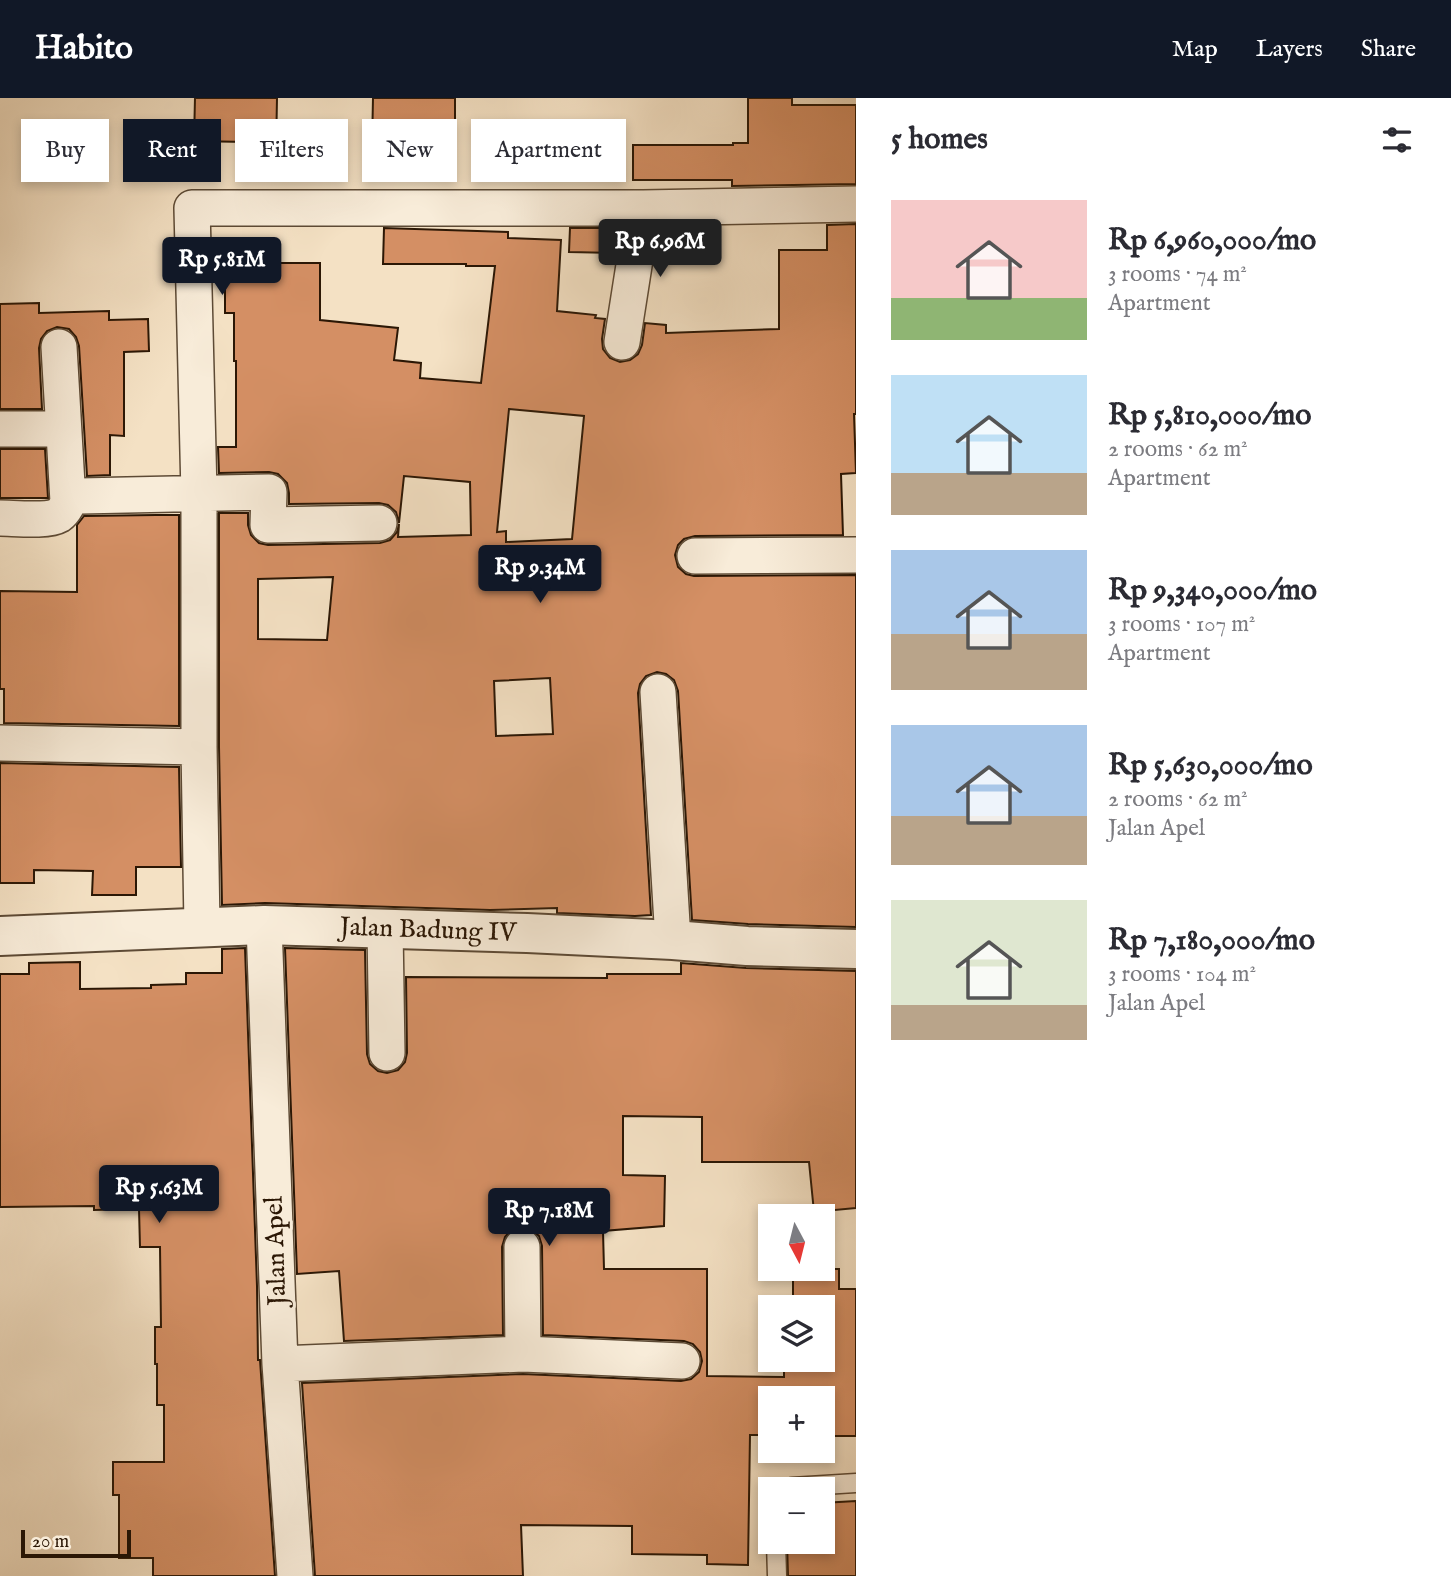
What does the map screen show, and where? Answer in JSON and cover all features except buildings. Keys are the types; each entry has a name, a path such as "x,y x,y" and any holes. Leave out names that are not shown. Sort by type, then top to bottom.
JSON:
{"street":[{"path":"202,926 199,747 200,494 192,208 643,208 856,204"},
{"path":"622,342 643,208"},
{"path":"59,347 68,502"},
{"path":"0,429 63,429"},
{"path":"0,518 52,518 63,511 72,498 94,495 269,492 268,525 379,523"},
{"path":"695,556 856,555"},
{"path":"658,692 673,940"},
{"path":"0,743 199,747"},
{"name":"Jalan Badung IV","path":"0,936 264,925 527,933 747,946 856,949"},
{"name":"Jalan Apel","path":"264,925 280,1364 295,1576"},
{"path":"385,929 387,1053"},
{"path":"522,1247 523,1354"},
{"path":"280,1364 523,1354 682,1361"}],"lane":[{"path":"835,1484 856,1483"},
{"path":"776,1554 777,1576"}]}
